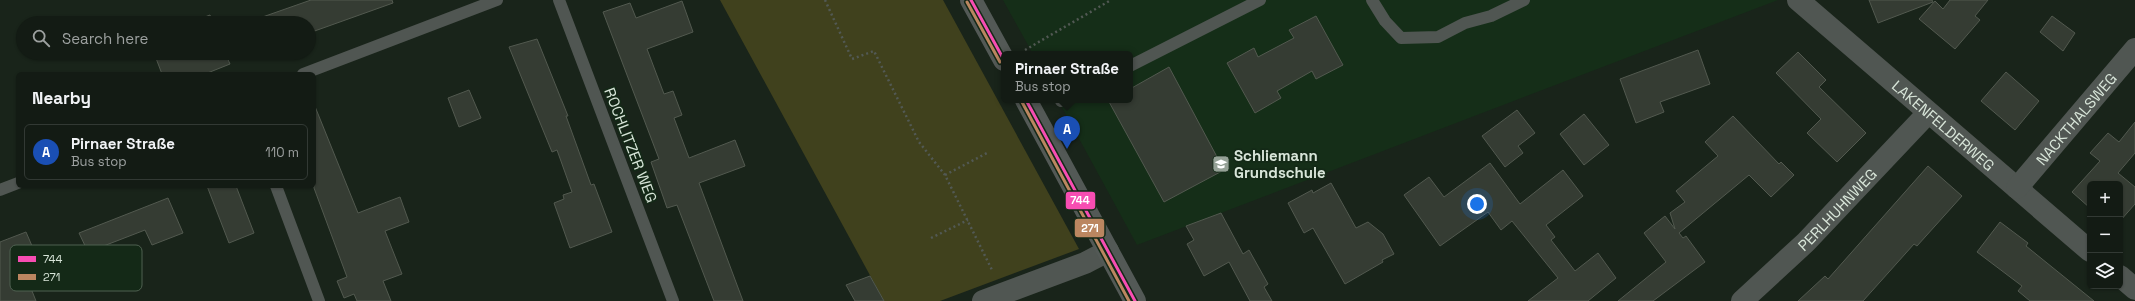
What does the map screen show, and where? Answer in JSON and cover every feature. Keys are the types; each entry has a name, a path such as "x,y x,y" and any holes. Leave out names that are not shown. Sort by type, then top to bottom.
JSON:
{"street":[{"path":"971,0 1008,51"},
{"name":"LAKENFELDERWEG","path":"1798,0 2087,248"},
{"name":"NACKTHALSWEG","path":"2017,188 2135,49"},
{"path":"1028,103 1135,301"},
{"name":"PERLHUHNWEG","path":"1742,301 1806,242 1928,113"},
{"path":"983,301 1085,263 1108,251"},
{"path":"2123,279 2135,289"}],"lane":[{"path":"308,72 497,0"},
{"name":"ROCHLITZER WEG","path":"559,0 673,301"},
{"path":"1133,64 1260,0"},
{"path":"1372,0 1384,21 1401,38 1438,38 1465,23 1491,16 1524,0"},
{"path":"0,190 16,184"},
{"path":"277,188 319,301"}],"path":[{"path":"825,0 852,59 874,51 919,142 946,175 1004,293"},
{"path":"1021,51 1111,0"},
{"path":"946,175 989,152"},
{"path":"931,238 968,220"}],"shaded area":[{"path":"720,0 943,0 1079,249 940,301 884,301"},
{"name":"Schliemann Grundschule","path":"1003,0 1778,0 1137,245 1060,103 1133,103 1133,51 1031,51"}],"building":[{"path":"311,0 392,0 393,3 316,30 316,16 265,16"},
{"path":"1869,0 1932,0 1933,2 1878,23"},
{"path":"1950,0 1988,0 1975,16 1980,20 1955,49 1919,19 1935,1 1943,9"},
{"path":"682,1 693,32 647,49 664,94 673,91 682,115 674,118 689,158 735,140 745,166 699,183 743,301 714,301 677,205 667,208 651,162 659,159 603,12 630,3 636,18"},
{"path":"1316,16 1343,65 1316,79 1312,71 1277,91 1281,98 1255,113 1227,63 1254,48 1258,57 1294,38 1289,30"},
{"path":"2052,16 2075,33 2063,51 2040,32"},
{"path":"537,39 568,116 566,116 591,185 594,184 612,232 570,248 554,203 564,199 563,195 572,192 557,150 552,152 509,47"},
{"path":"1698,50 1710,84 1660,102 1664,112 1636,123 1620,79"},
{"path":"1798,52 1826,80 1819,87 1866,133 1837,162 1807,133 1821,119 1776,73"},
{"path":"157,60 228,60 230,64 210,72 161,72"},
{"path":"1169,67 1224,170 1164,202 1110,103 1133,103 1133,87"},
{"path":"2006,72 2039,101 2015,130 1981,101"},
{"path":"469,90 481,118 459,127 448,98"},
{"path":"316,109 358,213 400,197 409,222 385,231 402,274 383,281 391,301 357,301 354,294 344,298 337,281 347,277 314,188 316,188"},
{"path":"1517,110 1535,133 1518,146 1523,153 1505,167 1482,136"},
{"path":"1584,114 1609,145 1584,165 1560,134"},
{"path":"1733,116 1779,164 1781,162 1794,175 1771,197 1749,175 1679,233 1683,238 1686,236 1705,262 1653,301 1618,301 1666,262 1644,233 1665,216 1675,229 1670,213 1685,202 1676,191 1718,156 1705,142"},
{"path":"2135,122 2135,153 2118,173 2135,187 2135,204 2123,218 2123,181 2087,181 2087,205 2072,192 2100,161 2090,153 2108,133 2119,142"},
{"path":"1490,163 1520,204 1563,170 1583,196 1546,225 1555,237 1551,240 1575,271 1598,253 1616,278 1588,301 1528,301 1558,278 1512,221 1501,230 1488,212 1440,246 1404,195 1429,177 1444,197"},
{"path":"1928,166 1962,196 1917,246 1914,244 1863,301 1798,301 1825,276 1828,279"},
{"path":"1331,183 1356,228 1368,222 1383,234 1394,254 1345,284 1313,228 1304,233 1288,203 1312,190 1313,193"},
{"path":"208,188 237,188 254,233 229,243"},
{"path":"168,198 183,233 152,245 145,230 106,245 85,245 79,233"},
{"path":"1221,213 1243,254 1249,250 1268,284 1264,287 1272,301 1250,301 1229,262 1204,276 1187,244 1194,240 1186,226"},
{"path":"2000,222 2028,243 2026,246 2094,301 2030,301 2018,291 2022,286 1977,252"},
{"path":"26,232 32,245 10,245 10,291 32,291 36,301 0,301 0,242"},
{"path":"870,276 884,301 855,301 846,285"}],"transit line":[{"name":"744","path":"971,0 1001,55"},
{"name":"271","path":"967,2 1000,62"},
{"name":"271","path":"1023,103 1129,301"},
{"name":"744","path":"1028,103 1135,301"}],"place":[{"name":"Pirnaer Straße","path":"1067,149"},
{"name":"Schliemann Grundschule","path":"1221,164"}]}
